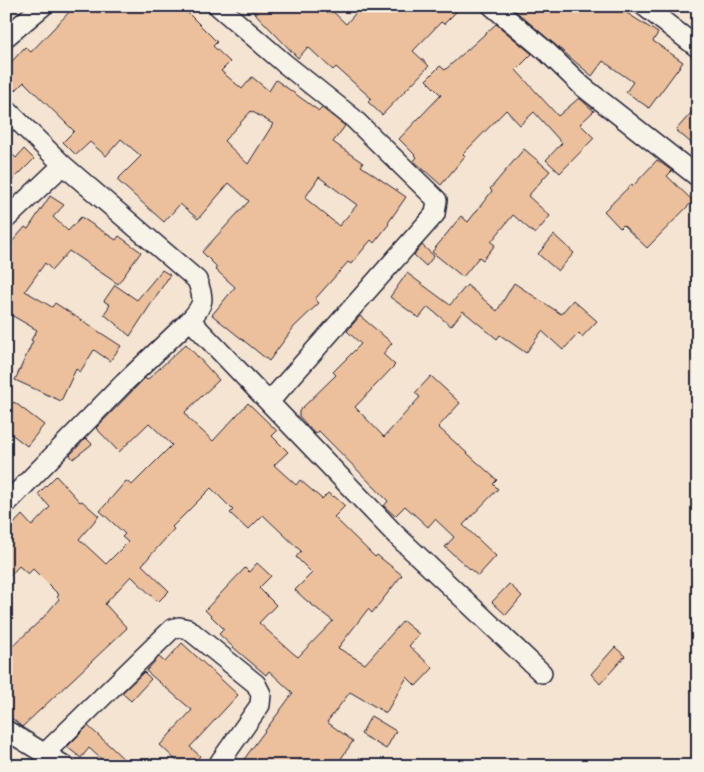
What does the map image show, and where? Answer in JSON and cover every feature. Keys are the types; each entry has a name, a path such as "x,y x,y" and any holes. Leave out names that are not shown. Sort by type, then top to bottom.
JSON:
{"street":[{"path":"6,37 43,6"},
{"path":"218,6 284,63 353,118 436,200 435,214 269,402"},
{"path":"492,6 547,52 582,86 698,177"},
{"path":"644,6 698,48"},
{"path":"6,109 63,165 198,280 204,297 199,310 190,320 124,383 6,504"},
{"path":"6,219 63,165"},
{"path":"190,320 397,536 542,673"},
{"path":"44,754 172,629 179,627 188,630 256,684 261,694 260,705 217,766"},
{"path":"6,730 65,766"}],"building":[{"path":"75,6 181,6 217,42 213,46 230,62 221,71 242,89 252,77 269,91 276,80 319,111 322,108 345,126 333,142 363,163 361,166 406,197 374,243 371,240 351,264 348,262 315,299 319,303 294,327 269,361 212,315 235,287 215,269 217,267 202,252 249,201 229,183 198,219 180,204 164,222 117,180 141,156 121,139 106,156 90,142 76,155 63,142 74,131 24,82 15,91 6,83 6,68 25,47 31,52","holes":["251,111 273,124 248,164 224,141","319,177 357,205 339,226 305,198"]},
{"path":"248,6 327,6 346,24 362,6 462,6 444,24 441,22 413,51 429,66 382,115 368,102 371,98 336,67 333,70 308,47 298,58"},
{"path":"516,6 616,6 658,33 653,41 683,62 649,108 626,92 633,82 603,61 592,76 513,9"},
{"path":"496,24 532,54 516,70 558,116 579,98 594,111 580,124 594,138 560,173 546,160 562,143 534,112 520,125 506,110 463,154 465,156 441,185 414,161 417,157 399,139 441,95 426,80 440,66 445,70"},
{"path":"698,105 698,149 676,130"},
{"path":"6,148 16,158 24,149 34,159 6,187"},
{"path":"524,149 550,171 528,196 550,216 535,234 513,215 491,242 495,245 483,260 479,257 463,277 432,252 461,216 468,222 492,191 490,189"},
{"path":"657,160 672,171 667,176 693,201 647,248 623,225 620,228 604,211 632,184 633,186"},
{"path":"50,196 64,205 53,217 68,231 81,217 116,240 119,236 141,252 118,284 69,251 52,270 45,263 25,291 52,307 55,303 121,346 110,361 94,350 80,372 76,369 61,401 15,380 37,330 6,312 6,249 25,227 28,229"},
{"path":"554,235 574,253 558,271 538,254"},
{"path":"422,245 434,256 426,266 414,255"},
{"path":"162,270 170,275 130,336 104,314 110,305 104,301 115,285 137,300"},
{"path":"407,273 450,305 467,285 497,311 514,283 561,314 573,300 597,321 582,337 579,333 563,350 542,331 526,353 500,335 497,339 463,311 451,326 428,307 419,318 390,297"},
{"path":"360,316 392,343 383,354 395,365 355,407 384,437 420,397 415,393 431,376 460,403 438,427 497,480 493,484 498,489 463,525 496,556 478,576 445,547 454,537 435,519 428,527 405,506 395,516 384,506 388,501 319,431 315,434 299,416 299,411 336,375 333,372 361,344 347,331"},
{"path":"186,344 219,380 185,412 188,418 213,441 248,403 277,431 272,436 288,452 274,465 296,485 300,480 322,499 328,493 334,496 345,506 334,517 375,557 377,555 402,575 372,613 368,609 338,648 365,664 403,621 419,634 409,646 433,668 416,686 407,677 386,713 350,692 327,722 353,741 336,766 309,766 300,759 295,766 239,766 293,693 269,671 266,675 219,634 224,629 205,610 245,568 249,572 257,563 271,576 259,588 276,605 259,623 294,654 298,657 333,621 295,590 312,573 296,557 301,551 263,515 248,530 230,513 233,510 211,488 172,527 174,529 142,565 169,591 158,602 131,576 105,604 127,628 22,727 6,713 6,652 42,619 59,599 57,597 59,595 33,569 28,574 19,566 6,580 6,532 22,515 32,526 50,507 38,494 56,476 80,502 82,501 99,516 79,539 106,564 128,542 122,537 125,534 100,511 126,481 132,485 172,445 149,423 119,452 96,428 145,378 147,380"},
{"path":"14,402 44,425 27,446 6,430 6,411"},
{"path":"86,438 92,444 73,459 70,455"},
{"path":"509,584 522,596 506,615 492,602"},
{"path":"182,643 238,695 190,747 200,756 191,766 182,766 160,745 192,710 146,671 159,657 165,662"},
{"path":"615,647 625,656 600,684 591,674"},
{"path":"144,672 151,679 131,701 122,693"},
{"path":"371,716 396,731 386,749 361,734"},
{"path":"88,726 131,766 109,766 89,748 81,758 67,747"}]}
